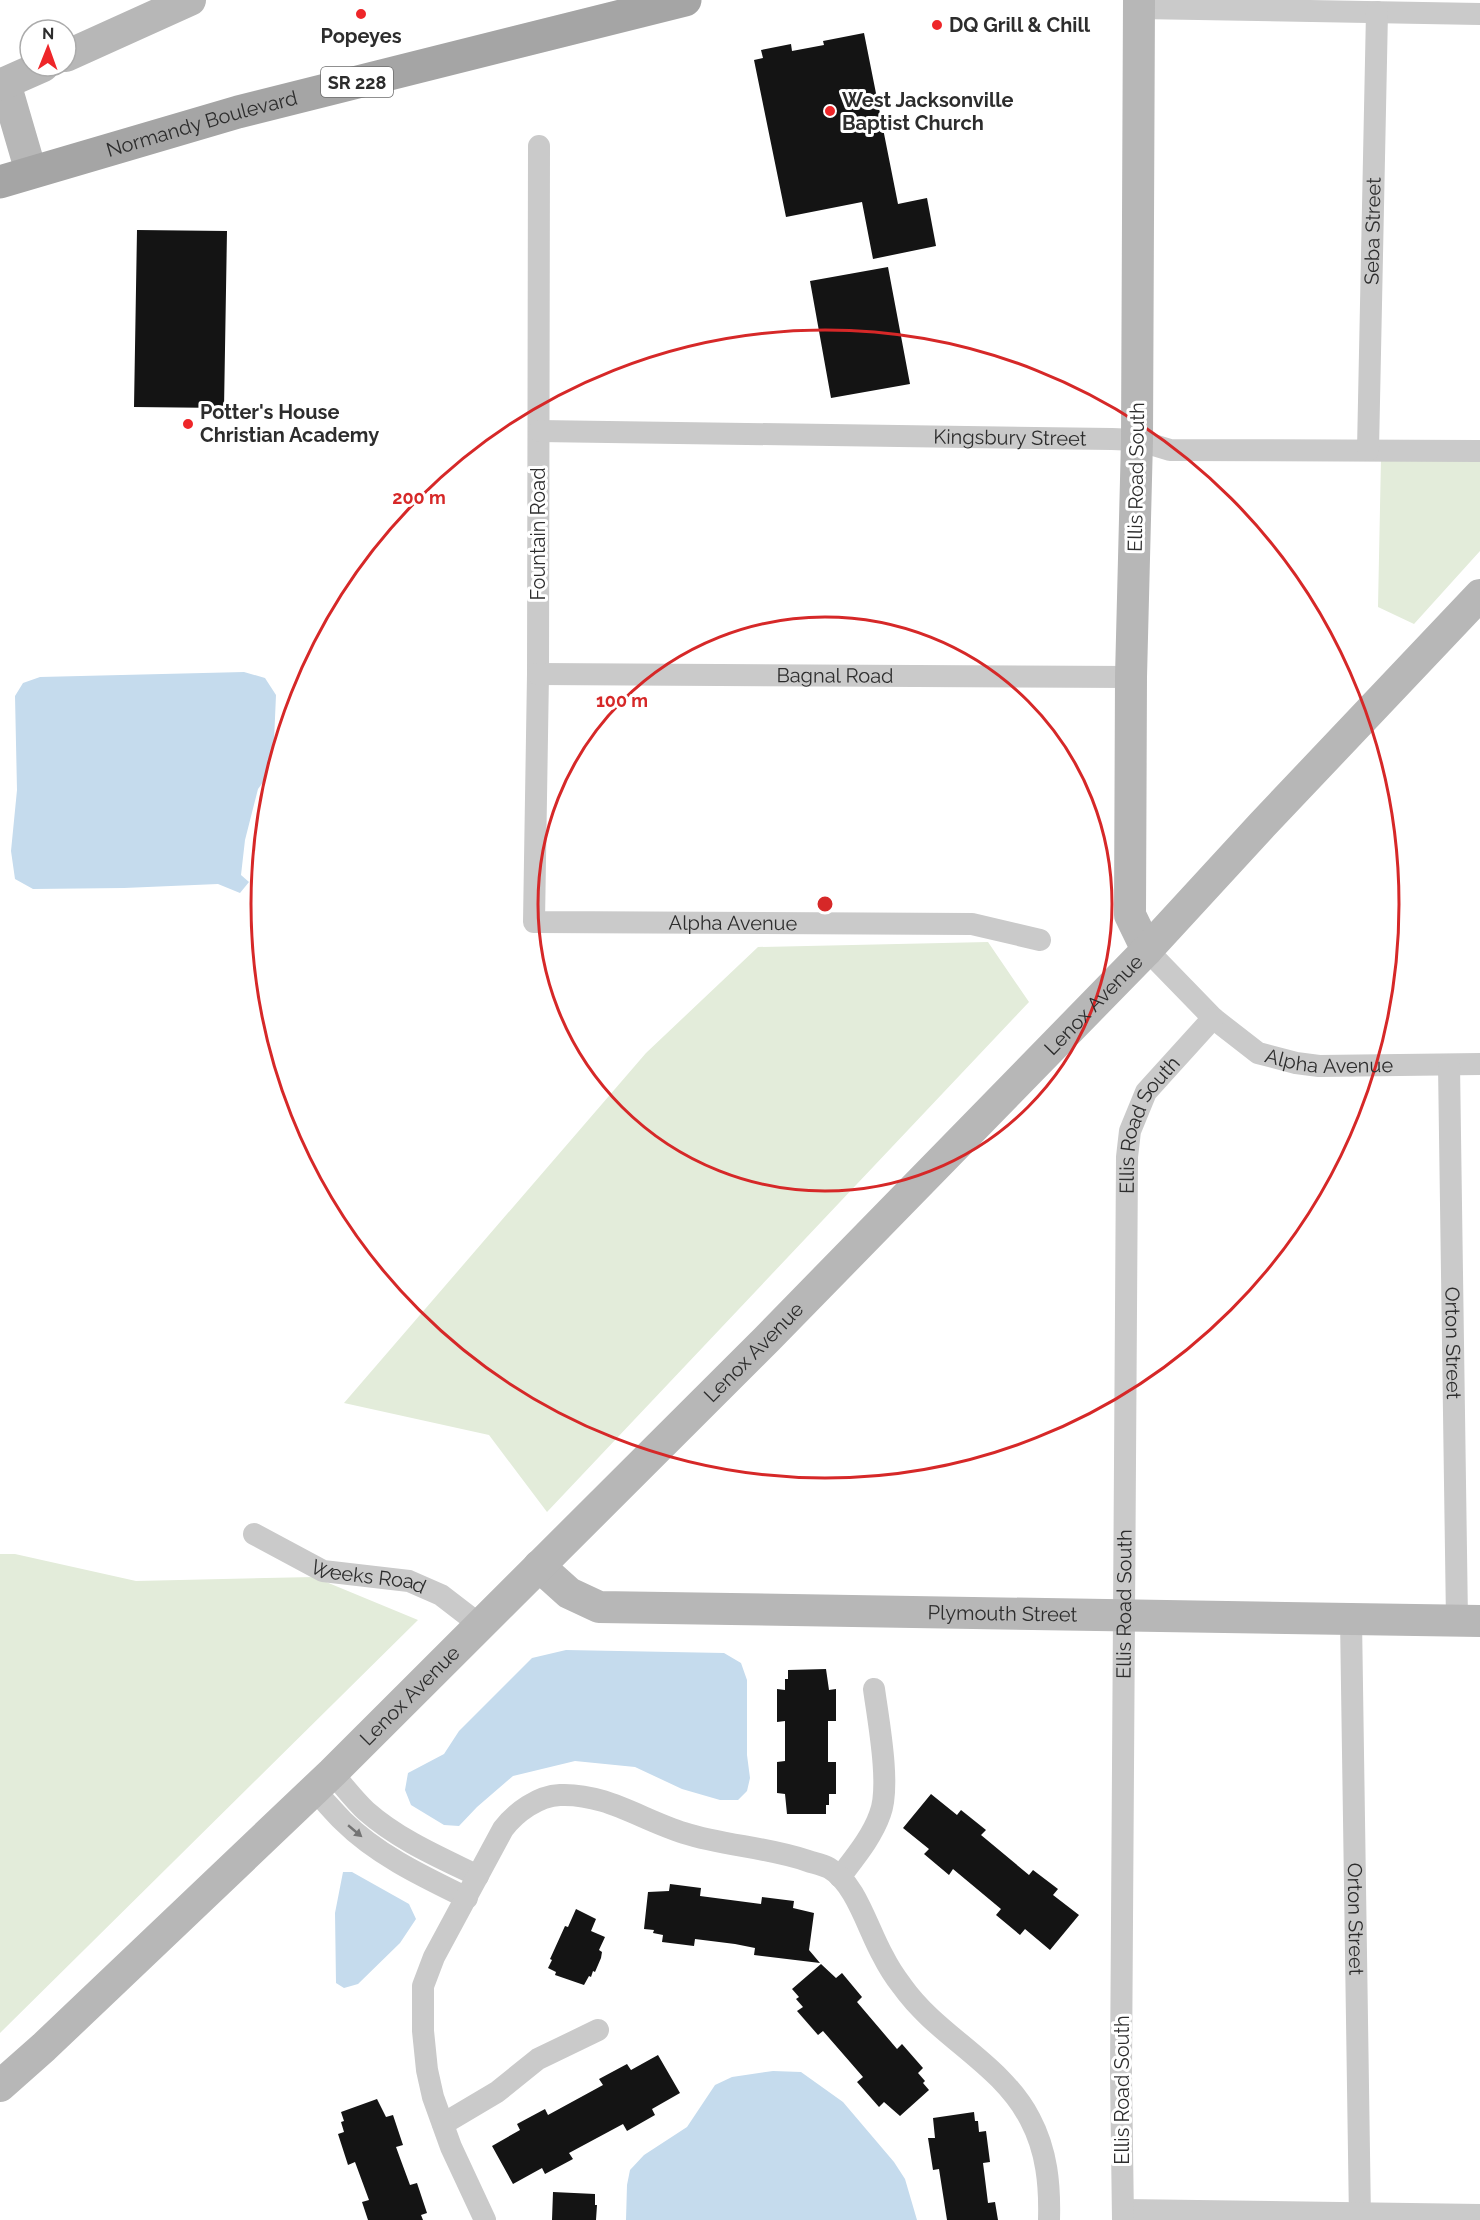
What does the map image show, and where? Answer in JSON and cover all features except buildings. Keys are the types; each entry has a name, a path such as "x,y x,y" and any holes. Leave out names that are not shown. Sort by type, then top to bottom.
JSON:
{"main road":[{"name":"Normandy Boulevard","path":"0,182 238,112 685,0"}],"street":[{"path":"78,51 190,0"},
{"path":"1139,4 1480,14"},
{"name":"Ellis Road South","path":"1139,4 1137,440 1131,677 1130,915 1147,950"},
{"name":"Seba Street","path":"1368,450 1377,12"},
{"path":"18,77 3,84 32,172"},
{"name":"Fountain Road","path":"534,922 538,674 539,146"},
{"name":"Kingsbury Street","path":"538,431 1137,440 1170,450 1480,451"},
{"name":"Lenox Avenue","path":"0,2086 44,2047 323,1781 903,1201 1147,950 1480,595"},
{"name":"Bagnal Road","path":"538,674 1131,677"},
{"name":"Alpha Avenue","path":"534,922 972,924 1040,940"},
{"name":"Alpha Avenue","path":"1147,950 1213,1018 1258,1053 1296,1063 1319,1066 1480,1064"},
{"name":"Ellis Road South","path":"1123,2215 1127,1157 1130,1131 1146,1092 1213,1018"},
{"name":"Orton Street","path":"1449,1065 1468,1621"},
{"name":"Weeks Road","path":"254,1534 323,1571 408,1581 441,1595 480,1625"},
{"name":"Plymouth Street","path":"539,1566 569,1593 599,1607 1468,1621"},
{"name":"Orton Street","path":"1351,1619 1360,2216"},
{"path":"840,1877 865,1843 881,1812 884,1776 874,1689"},
{"path":"323,1781 364,1809 386,1828 422,1849 478,1876"},
{"path":"323,1781 344,1822 366,1840 414,1872 466,1898"},
{"path":"485,2220 433,2097 427,2070 423,2031 423,1986 434,1957 503,1828 531,1804 557,1795 585,1795 612,1803 683,1833 789,1854 829,1868 840,1877 853,1894 883,1956 903,1988 933,2020 1008,2086 1030,2119 1045,2154 1050,2191 1049,2220"},
{"path":"443,2124 497,2092 538,2059 598,2030"},
{"path":"1123,2215 1480,2215"}],"green space":[{"path":"1381,458 1480,462 1480,551 1414,624 1378,607"},
{"path":"988,942 1029,1002 547,1512 489,1435 344,1403 646,1053 758,947"},
{"path":"0,1554 15,1554 136,1581 314,1577 418,1620 0,2033"}],"water":[{"path":"244,672 265,678 276,695 274,741 264,781 258,789 245,840 241,875 249,882 240,893 218,884 33,889 15,879 11,851 17,790 15,696 23,683 40,677"},
{"path":"566,1650 724,1653 741,1663 747,1680 747,1755 750,1778 747,1791 738,1800 720,1800 682,1789 635,1767 575,1761 513,1776 459,1826 444,1825 411,1805 405,1790 408,1773 444,1754 459,1731 532,1658"},
{"path":"343,1872 352,1872 409,1904 416,1919 400,1943 358,1984 344,1988 336,1983 335,1913"},
{"path":"773,2071 801,2072 843,2102 894,2162 905,2179 917,2220 626,2220 630,2170 644,2155 687,2127 715,2085 732,2077"}],"place":[{"name":"Popeyes","path":"361,14"},
{"name":"DQ Grill & Chill","path":"937,25"},
{"name":"West Jacksonville Baptist Church","path":"830,111"},
{"name":"Potter's House Christian Academy","path":"188,424"}]}
